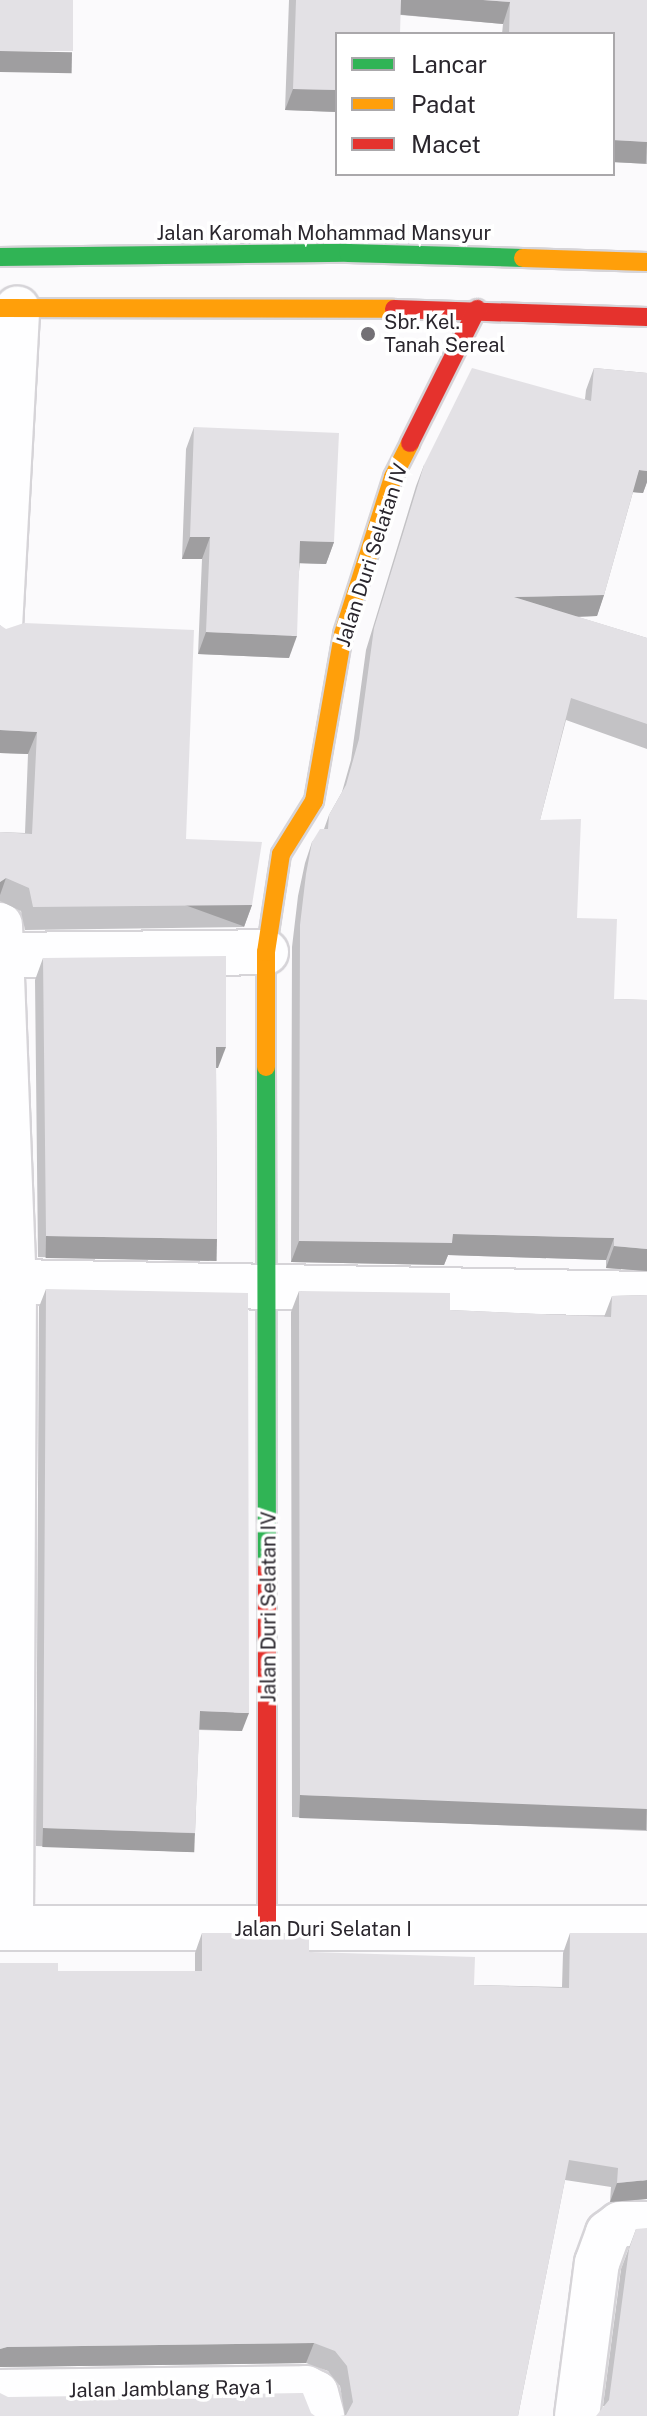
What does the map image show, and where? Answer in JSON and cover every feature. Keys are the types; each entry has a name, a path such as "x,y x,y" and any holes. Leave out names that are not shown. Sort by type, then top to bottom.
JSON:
{"street":[{"path":"192,255 193,294"},
{"name":"Jalan Karomah Mohammad Mansyur","path":"0,257 530,255 647,262"},
{"path":"0,627 8,308 193,294 647,317"},
{"name":"Jalan Duri Selatan IV","path":"267,1929 270,1286 266,952 281,854 314,801 330,731 343,634 393,477 477,309"},
{"path":"0,925 7,1214 14,1282 6,1928"},
{"path":"1,955 266,952"},
{"path":"14,1282 647,1294"},
{"name":"Jalan Duri Selatan I","path":"6,1928 647,1928"},
{"path":"577,2416 597,2263 608,2233 620,2224 647,2224"},
{"name":"Jalan Jamblang Raya 1","path":"0,2392 306,2388 316,2393 322,2416"}],"building":[{"path":"0,0 73,0 73,51 0,51"},
{"path":"296,0 401,0 400,32 335,32 335,90 293,89"},
{"path":"483,0 647,0 647,142 615,140 615,32 509,32 510,2"},
{"path":"472,368 591,401 594,368 647,373 647,471 639,470 604,595 514,597 647,638 647,724 571,698 540,820 581,819 577,918 617,919 614,999 647,1000 647,1249 614,1246 614,1238 453,1234 452,1243 299,1241 300,925 312,842 320,829 328,829 329,815 346,785 359,739 374,628 424,465"},
{"path":"194,427 339,433 334,542 300,541 297,636 206,632 210,537 190,537"},
{"path":"24,623 194,630 186,839 262,842 252,905 33,907 29,888 6,878 0,882 0,832 32,834 37,732 0,730 0,625 6,629"},
{"path":"226,956 226,1047 216,1047 217,1239 46,1236 43,958"},
{"path":"46,1289 248,1293 249,1713 200,1711 195,1833 43,1828"},
{"path":"299,1291 450,1293 450,1310 611,1317 612,1296 647,1295 647,1809 300,1795"},
{"path":"202,1933 309,1933 309,1952 475,1957 474,1985 569,1988 570,1933 647,1933 647,2180 617,2183 618,2168 569,2160 518,2416 340,2416 346,2415 353,2402 347,2366 335,2351 314,2343 0,2349 0,1963 58,1963 58,1971 202,1971"},
{"path":"647,2228 647,2416 596,2416 609,2400 629,2249 636,2229"},
{"path":"0,2393 8,2397 303,2393 315,2416 0,2416"}],"traffic: fast":[{"path":"0,257 348,253 523,258"},
{"path":"266,1067 267,1568"}],"traffic: slow":[{"path":"523,258 647,262"},
{"path":"0,308 394,309"},
{"path":"266,1067 266,952 281,854 314,801 343,634 393,477 410,443"}],"traffic: jam":[{"path":"394,309 647,317"},
{"path":"410,443 477,309"},
{"path":"267,1568 267,1929"}],"place":[{"name":"Sbr. Kel. Tanah Sereal","path":"368,334"}]}
